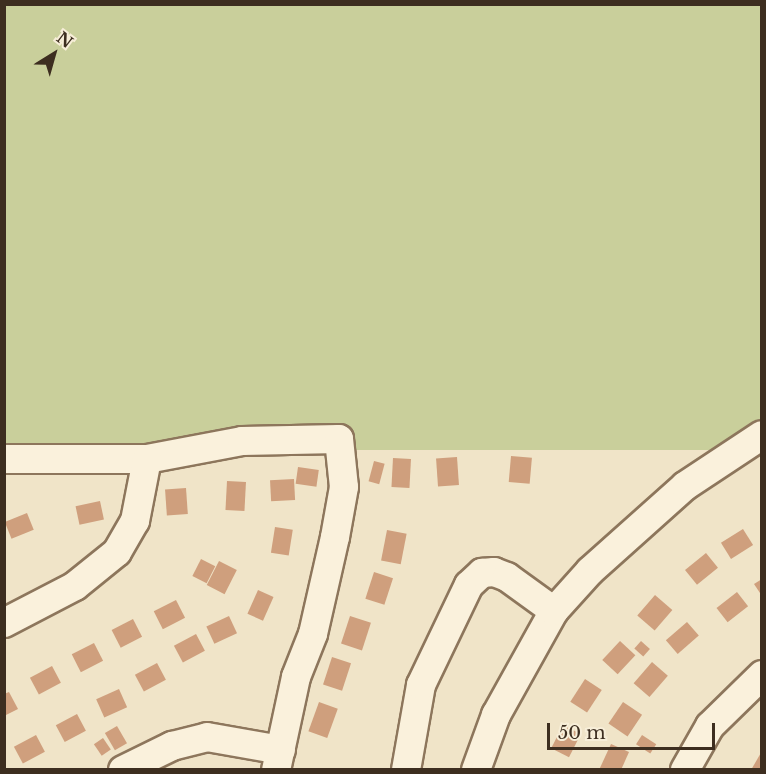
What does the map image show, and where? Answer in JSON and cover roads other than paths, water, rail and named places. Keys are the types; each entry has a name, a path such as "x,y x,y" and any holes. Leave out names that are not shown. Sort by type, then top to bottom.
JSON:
{"street":[{"path":"476,770 496,715 554,611 590,571 685,486 762,435"},
{"path":"4,459 147,459 242,441 339,439 344,487 339,517 313,634 296,678 279,760 207,737 172,746 123,770"},
{"path":"4,624 75,586 117,552 135,521 147,459"},
{"path":"406,770 421,685 468,585 482,573 494,572 554,611"},
{"path":"685,770 710,726 762,675"}]}
